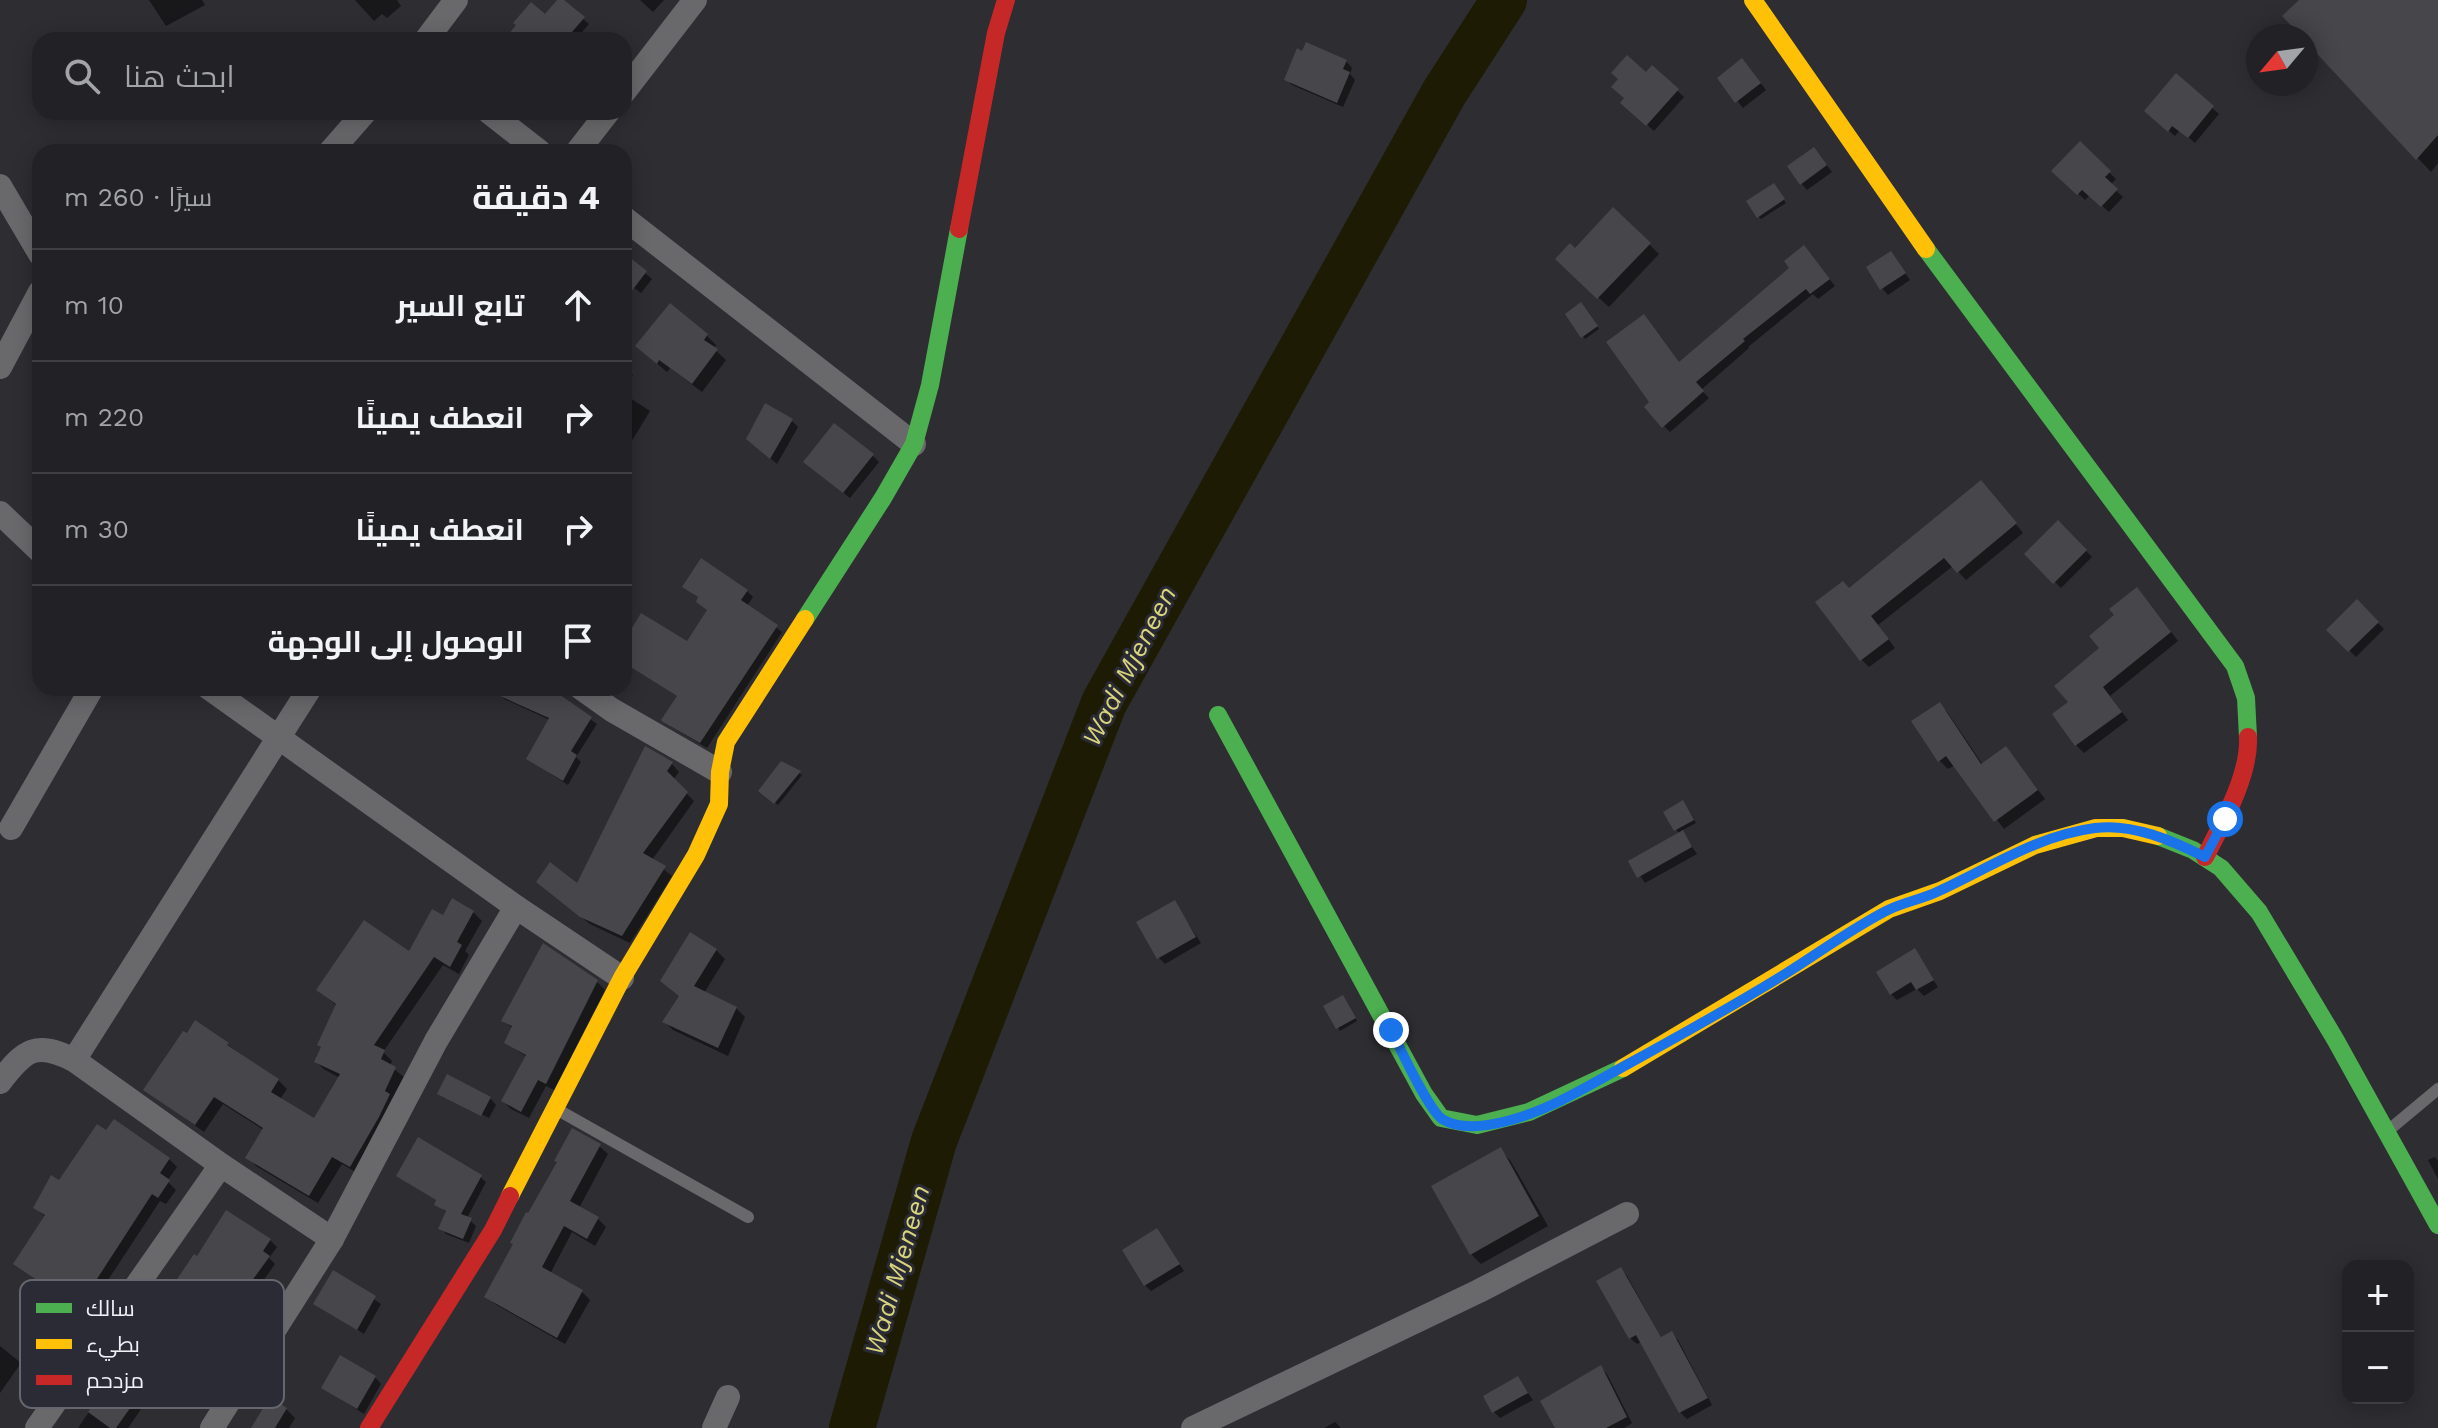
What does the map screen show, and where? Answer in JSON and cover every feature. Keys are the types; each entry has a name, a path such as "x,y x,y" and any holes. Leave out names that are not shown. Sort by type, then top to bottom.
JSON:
{"street":[{"path":"432,32 456,0"},
{"path":"632,82 695,0"},
{"path":"375,1426 493,1230 622,978 696,855 719,804 720,772 726,742 883,498 914,444 930,385 996,33 1006,0"},
{"path":"1753,0 1925,248 2235,666 2246,698 2249,753 2225,819 2205,857"},
{"path":"337,144 358,120"},
{"path":"499,120 530,144"},
{"path":"583,144 602,120"},
{"path":"0,186 32,240"},
{"path":"632,224 914,444"},
{"path":"0,367 32,307"},
{"path":"0,513 32,543"},
{"path":"11,828 87,696"},
{"path":"221,696 516,907 622,978"},
{"path":"74,1060 305,696"},
{"path":"592,696 720,772"},
{"path":"1218,715 1423,1091 1441,1118 1458,1125 1482,1126 1506,1121 1587,1087 1729,1008 1889,909 1937,892 1995,862 2048,841 2095,828 2115,828 2177,843 2205,857 2235,881 2257,909 2325,1021 2438,1225"},
{"path":"284,1315 332,1239 436,1041 516,907"},
{"path":"0,1082 14,1064 30,1052 51,1049 74,1060 221,1165 332,1239"},
{"path":"141,1280 221,1165"},
{"path":"1193,1428 1479,1291 1627,1214"},
{"path":"714,1428 728,1397"},
{"path":"37,1428 51,1408"},
{"path":"212,1428 225,1408"}],"lane":[{"path":"2387,1131 2438,1089"},
{"path":"555,1109 748,1217"}],"building":[{"path":"557,0 564,0 585,17 572,32 510,32 516,25 513,23 531,2 545,14"},
{"path":"2299,0 2438,0 2438,135 2416,160 2318,55 2318,24 2290,24 2282,16"},
{"path":"1306,42 1347,60 1343,69 1350,72 1337,103 1284,80 1297,48 1302,51"},
{"path":"1627,55 1646,72 1652,65 1679,89 1646,126 1620,103 1624,98 1611,87 1618,79 1611,73"},
{"path":"1742,58 1761,83 1735,103 1717,78"},
{"path":"2176,73 2214,106 2188,138 2172,126 2168,132 2144,111"},
{"path":"2080,141 2111,171 2105,177 2118,189 2101,207 2082,190 2077,195 2051,171"},
{"path":"1814,147 1827,165 1800,185 1787,166"},
{"path":"1774,183 1785,199 1757,218 1746,201"},
{"path":"1613,207 1651,243 1597,299 1555,259 1570,243 1575,248"},
{"path":"1804,245 1830,279 1810,294 1806,289 1743,339 1745,341 1696,382 1704,391 1662,428 1644,407 1649,402 1606,342 1644,314 1679,362 1789,268 1784,261"},
{"path":"1891,251 1906,273 1880,290 1866,267"},
{"path":"632,259 647,271 632,291"},
{"path":"1581,302 1598,326 1581,338 1565,314"},
{"path":"670,303 708,334 704,340 718,349 692,384 659,360 657,364 635,346"},
{"path":"765,403 793,419 770,459 746,439"},
{"path":"834,423 874,454 843,493 803,462"},
{"path":"1981,480 2017,523 1957,573 1944,558 1871,616 1889,639 1860,661 1815,602 1843,581 1849,588"},
{"path":"2058,520 2087,550 2053,584 2024,554"},
{"path":"701,558 748,590 741,600 778,625 700,743 661,720 677,696 632,668 632,628 641,613 687,641 707,610 696,602 698,597 682,587"},
{"path":"2137,587 2171,632 2103,687 2122,712 2075,746 2052,714 2068,702 2054,686 2099,648 2089,636 2114,615 2109,609"},
{"path":"2357,599 2379,622 2348,652 2326,630"},
{"path":"500,696 562,696 592,717 571,751 577,755 563,781 526,759 549,718"},
{"path":"1940,702 1981,764 2006,746 2038,790 1994,822 1946,756 1938,762 1911,721"},
{"path":"645,746 673,762 667,771 688,792 643,853 666,866 622,936 580,917 536,882 550,862 577,883"},
{"path":"781,761 801,771 774,804 758,791"},
{"path":"1683,800 1694,820 1674,831 1663,812"},
{"path":"1683,830 1692,847 1637,878 1628,861"},
{"path":"452,898 474,911 457,942 462,945 450,967 434,957 374,1045 385,1050 381,1059 396,1067 385,1091 390,1094 350,1167 332,1157 309,1196 245,1158 263,1128 214,1097 195,1125 143,1090 183,1031 187,1033 195,1020 279,1079 271,1092 314,1118 340,1074 314,1062 321,1047 317,1045 336,1004 316,990 364,920 409,951 432,909 443,915"},
{"path":"1175,900 1196,937 1157,959 1136,922"},
{"path":"690,932 717,949 694,986 737,1007 718,1048 662,1022 679,996 660,981"},
{"path":"543,943 598,980 546,1084 538,1080 521,1112 501,1101 526,1055 504,1043 512,1026 501,1021"},
{"path":"1915,948 1934,980 1916,990 1911,982 1890,995 1876,972"},
{"path":"1343,995 1356,1018 1336,1029 1323,1006"},
{"path":"447,1074 491,1097 481,1116 437,1094"},
{"path":"114,1119 170,1158 160,1173 170,1180 158,1198 152,1194 96,1280 37,1280 13,1264 45,1215 33,1208 51,1175 59,1180 97,1124 106,1130"},
{"path":"572,1128 601,1144 570,1201 599,1217 587,1239 564,1226 542,1267 583,1290 557,1338 484,1297"},
{"path":"418,1137 482,1175 461,1214 472,1218 463,1239 438,1229 446,1211 434,1205 436,1200 396,1176"},
{"path":"1501,1147 1539,1216 1470,1255 1431,1186"},
{"path":"226,1210 271,1239 263,1251 270,1256 253,1280 176,1280 194,1254 197,1256"},
{"path":"1157,1228 1180,1264 1144,1286 1122,1250"},
{"path":"1621,1267 1661,1337 1672,1331 1708,1398 1679,1413 1636,1335 1629,1339 1596,1281"},
{"path":"333,1270 376,1296 357,1330 313,1304"},
{"path":"340,1355 376,1376 357,1409 321,1388"},
{"path":"1601,1365 1627,1417 1606,1428 1555,1428 1540,1401"},
{"path":"1518,1376 1528,1393 1492,1413 1483,1396"},
{"path":"91,1408 130,1408 116,1428 110,1428 88,1412"},
{"path":"263,1408 287,1408 275,1428 251,1428"}],"waterway":[{"name":"Wadi Mjeneen","path":"852,1428 934,1141 1104,703 1444,93 1504,0"}],"traffic: fast":[{"path":"805,619 914,444 930,385 959,229"},
{"path":"1926,249 2235,666 2246,698 2248,737"},
{"path":"1218,715 1424,1094 1441,1118 1477,1125 1529,1112 1623,1068"},
{"path":"2158,836 2193,850 2221,868 2259,912 2335,1039 2438,1225"}],"traffic: slow":[{"path":"1753,0 1926,249"},
{"path":"510,1196 622,978 696,855 719,804 720,772 726,742 805,619"},
{"path":"1623,1068 1889,909 1940,891 2035,845 2096,828 2123,828 2158,836"}],"traffic: jam":[{"path":"959,229 996,33 1006,0"},
{"path":"2205,857 2240,783 2248,737"},
{"path":"369,1428 493,1230 510,1196"}],"route":[{"path":"1391,1030 1441,1118 1458,1125 1482,1126 1506,1121 1527,1115 1587,1087 1672,1040 1889,909 1937,892 1995,862 2048,841 2095,828 2139,832 2177,843 2205,857 2225,819"}]}
